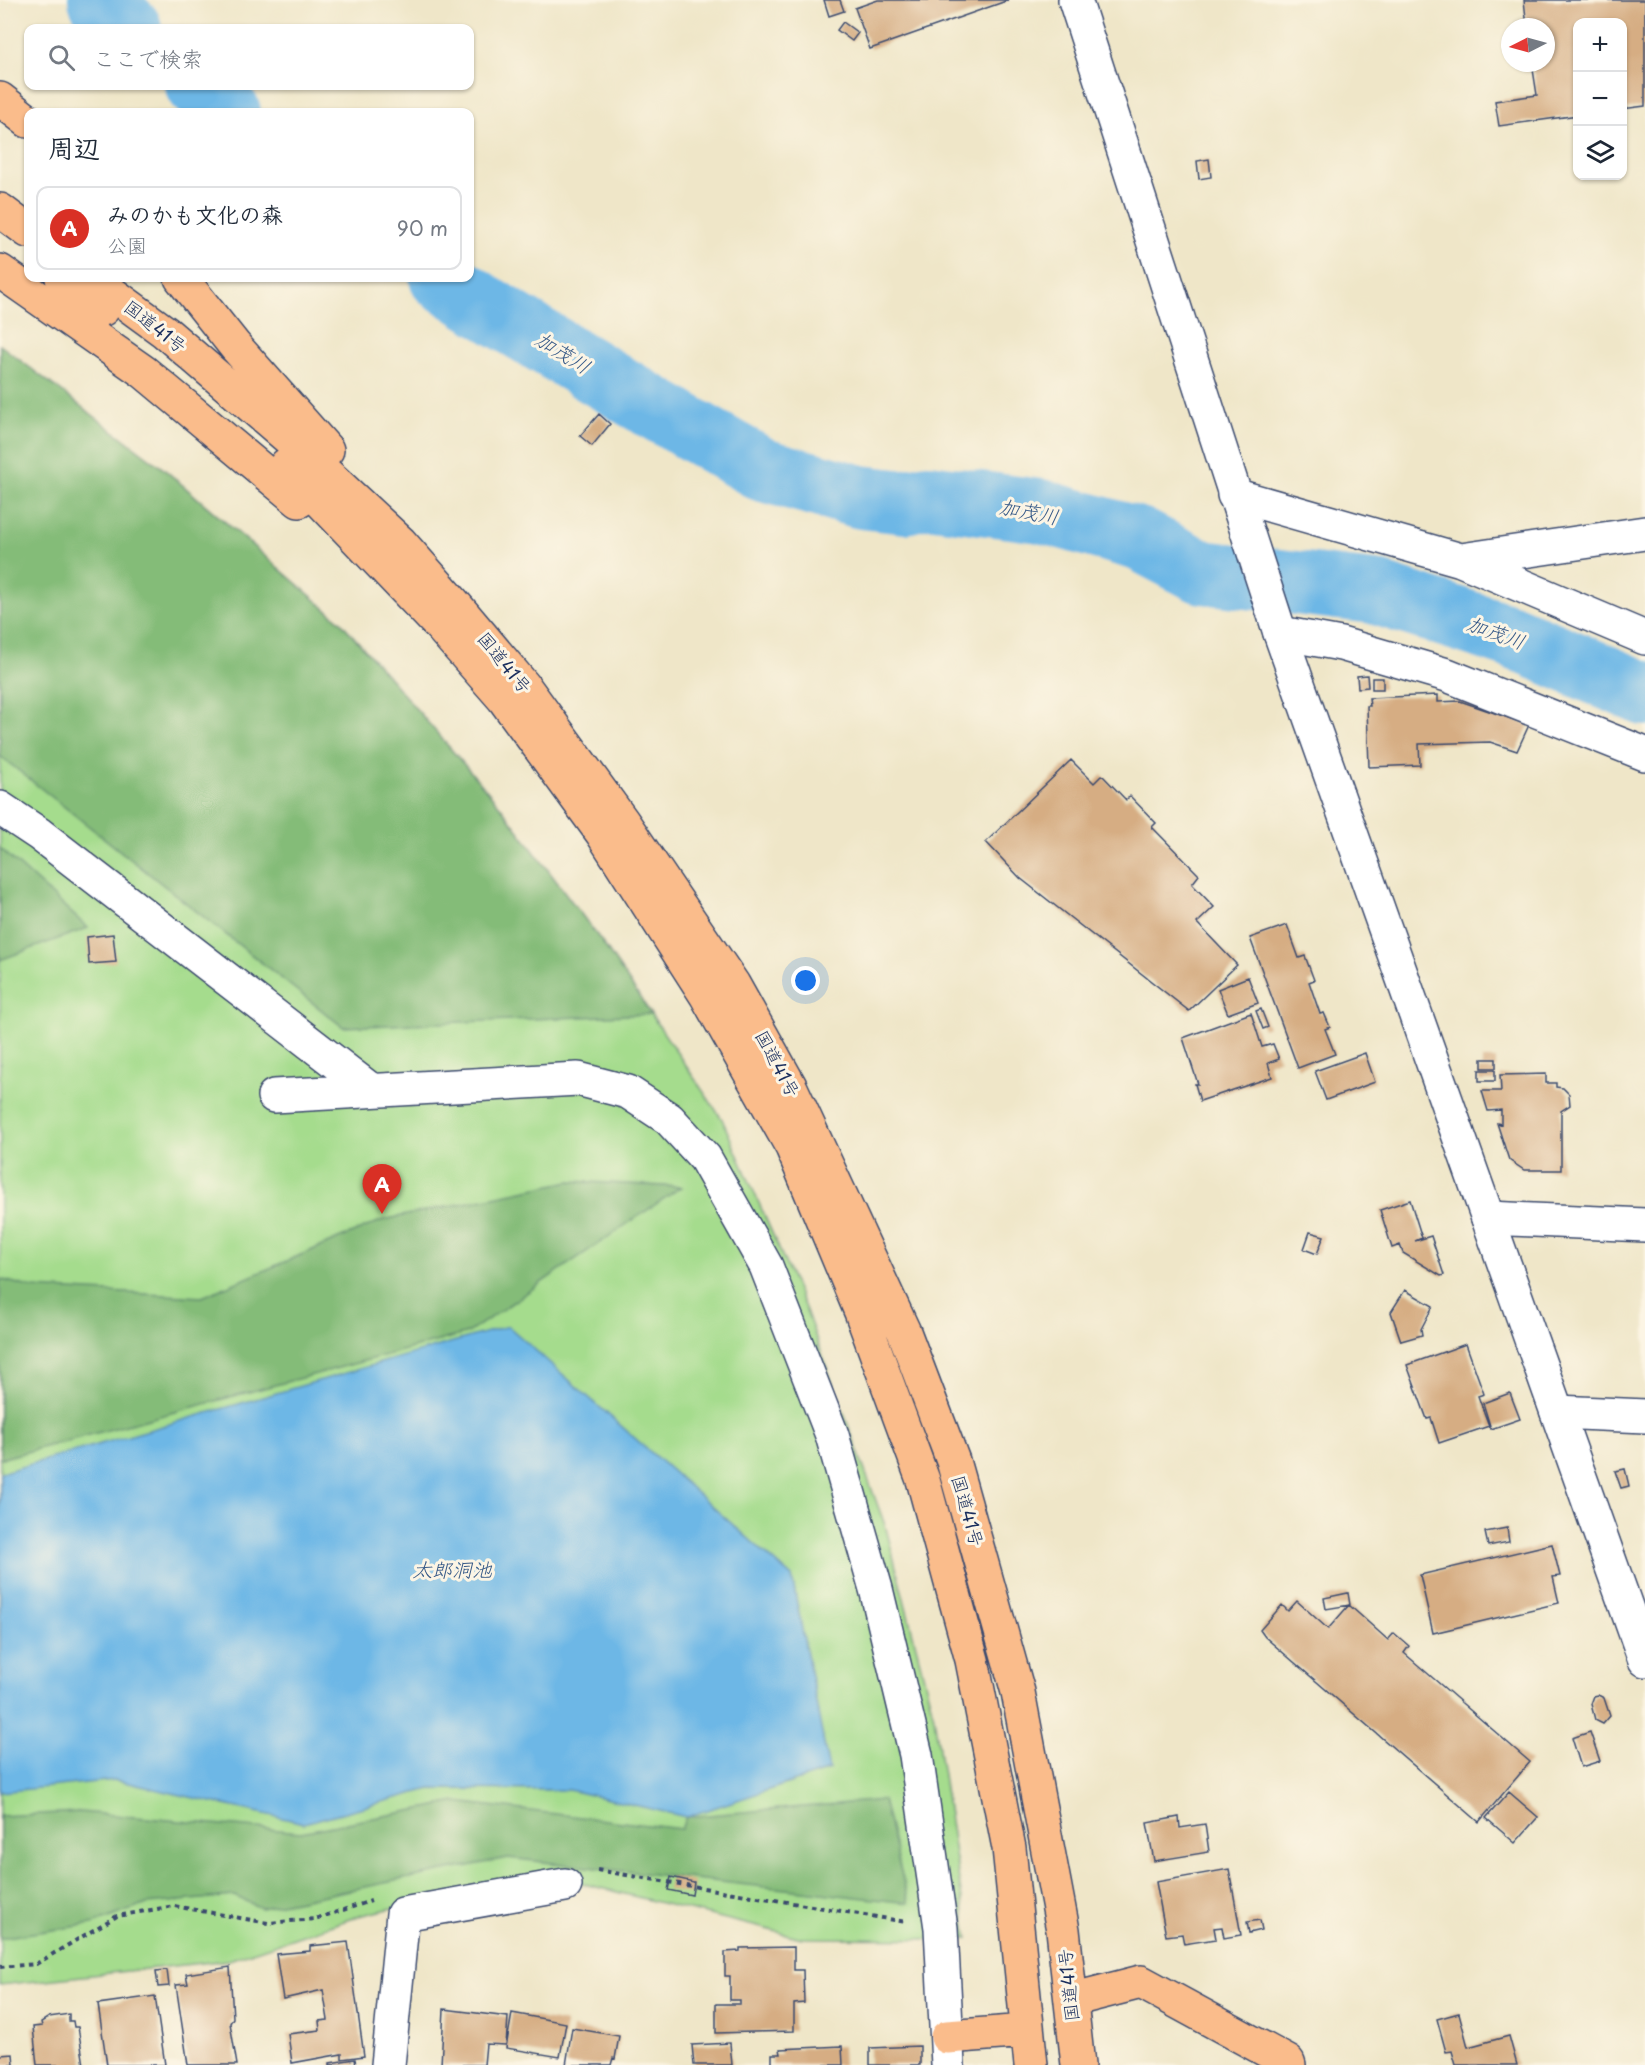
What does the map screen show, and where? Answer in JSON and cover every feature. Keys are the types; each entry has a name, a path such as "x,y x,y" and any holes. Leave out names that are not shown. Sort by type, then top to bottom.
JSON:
{"highway":[{"path":"0,99 24,118"},
{"path":"0,210 24,228"},
{"path":"0,234 24,251"},
{"path":"0,271 144,372 328,526 440,626"},
{"name":"国道41号","path":"67,282 214,399 285,463 440,626 504,699 602,833 706,995 792,1147 861,1312 923,1480 972,1660 1009,1848 1031,2065"},
{"name":"国道41号","path":"96,282 165,333 278,429 400,542 524,686 623,822 734,984 790,1086 858,1230 904,1332 953,1461 1015,1681 1063,1930 1078,2065"},
{"path":"184,282 235,346 312,432 400,542"},
{"path":"1071,2000 1141,1982 1288,2062 1289,2065"},
{"path":"948,2051 1027,2031"}],"street":[{"path":"1076,0 1280,633 1645,1660"},
{"path":"1234,495 1461,560 1645,638"},
{"path":"1461,560 1645,533"},
{"path":"1280,633 1341,644 1448,675 1645,754"},
{"path":"0,808 48,841 371,1090"},
{"path":"274,1096 578,1079 628,1092 669,1119 705,1158 770,1277 832,1435 876,1589 916,1755 941,1928 948,2051"},
{"path":"1488,1218 1645,1224"},
{"path":"1557,1412 1645,1416"},
{"path":"388,2065 403,1914 566,1885"}],"green space":[{"path":"0,345 165,470 341,622 500,806 602,942 722,1119 805,1308 886,1528 934,1717 968,1939 802,1938 544,1874 362,1915 229,1960 0,1985"},
{"path":"0,345 165,470 341,622 500,806 602,942 651,1014 343,1027 0,756"},
{"path":"0,848 88,928 0,960"},
{"path":"570,1181 681,1187 468,1333 0,1459 0,1279 33,1288 202,1297 383,1220"},
{"path":"883,1800 909,1903 508,1858 261,1908 234,1896 147,1904 92,1924 0,1938 0,1816 80,1812 301,1832 456,1802 681,1829 686,1817"}],"water":[{"name":"太郎洞池","path":"508,1326 792,1577 829,1770 686,1817 569,1790 430,1789 304,1823 115,1780 0,1792 0,1473"}],"building":[{"path":"824,0 840,0 844,11 829,16"},
{"path":"878,0 1009,0 870,49 855,8"},
{"path":"1524,0 1645,0 1645,106 1627,108 1627,18 1573,18 1573,116 1499,126 1495,101 1537,95 1533,72 1555,72 1555,18 1526,18"},
{"path":"843,22 858,33 852,41 837,30"},
{"path":"1209,159 1211,177 1199,179 1197,161"},
{"path":"599,414 610,424 592,446 580,436"},
{"path":"1367,675 1368,687 1358,688 1357,676"},
{"path":"1372,678 1383,678 1383,689 1372,689"},
{"path":"1438,695 1438,702 1460,701 1529,725 1517,751 1490,742 1419,744 1420,765 1369,767 1367,706 1370,706 1369,698"},
{"path":"1071,760 1094,783 1102,775 1126,800 1130,796 1156,823 1152,827 1199,875 1192,884 1214,907 1197,923 1237,965 1189,1011 1020,878 986,842"},
{"path":"1287,925 1299,958 1305,956 1314,980 1309,982 1320,1014 1324,1013 1330,1027 1325,1029 1335,1054 1298,1068 1250,938"},
{"path":"113,934 116,962 89,964 87,937"},
{"path":"1248,977 1258,1003 1228,1014 1218,989"},
{"path":"1261,1009 1268,1027 1263,1029 1256,1011"},
{"path":"1251,1013 1262,1047 1273,1044 1279,1059 1268,1063 1272,1077 1200,1101 1195,1084 1198,1084 1183,1038"},
{"path":"1365,1053 1375,1082 1326,1100 1315,1071"},
{"path":"1482,1059 1496,1059 1496,1068 1482,1068"},
{"path":"1479,1070 1495,1070 1495,1081 1479,1081"},
{"path":"1546,1074 1546,1083 1556,1083 1556,1087 1563,1088 1569,1094 1570,1105 1561,1111 1561,1170 1524,1170 1509,1160 1497,1123 1501,1124 1501,1110 1488,1111 1482,1091 1501,1091 1500,1075"},
{"path":"1410,1200 1422,1238 1415,1241 1431,1236 1444,1275 1441,1276 1403,1253 1400,1245 1392,1248 1380,1210"},
{"path":"1310,1232 1324,1236 1317,1254 1304,1249"},
{"path":"1405,1290 1433,1306 1421,1329 1422,1335 1401,1341 1391,1312"},
{"path":"1466,1344 1484,1394 1478,1396 1489,1426 1439,1443 1431,1418 1427,1419 1407,1365"},
{"path":"1510,1393 1520,1419 1491,1429 1483,1403"},
{"path":"1625,1469 1629,1486 1621,1488 1615,1471"},
{"path":"1507,1528 1509,1542 1488,1546 1485,1532"},
{"path":"1552,1544 1560,1576 1553,1577 1559,1603 1433,1633 1420,1575"},
{"path":"1348,1593 1350,1605 1326,1609 1324,1598"},
{"path":"1297,1601 1328,1629 1349,1605 1388,1640 1394,1633 1409,1646 1404,1653 1530,1762 1479,1822 1265,1637 1260,1630 1282,1605 1288,1611"},
{"path":"1594,1696 1604,1698 1610,1716 1603,1724 1595,1720 1591,1704"},
{"path":"1590,1732 1600,1761 1581,1767 1572,1738"},
{"path":"1509,1792 1538,1817 1515,1843 1486,1818"},
{"path":"1179,1817 1180,1828 1205,1824 1209,1852 1154,1861 1147,1823"},
{"path":"1229,1869 1241,1935 1224,1938 1222,1927 1214,1928 1216,1939 1184,1944 1182,1934 1166,1936 1156,1882"},
{"path":"671,1877 694,1882 692,1895 668,1890"},
{"path":"1260,1920 1262,1930 1249,1933 1247,1922"},
{"path":"348,1942 364,2056 342,2059 342,2054 292,2063 288,2034 320,2030 319,2021 328,2020 323,1990 283,1999 276,1954 310,1951 310,1946"},
{"path":"794,1947 794,1970 803,1970 804,2003 794,2004 794,2031 716,2033 716,2004 740,2004 740,2000 730,2000 730,1976 725,1976 725,1952 740,1951 740,1948"},
{"path":"230,1967 233,2018 230,2023 237,2065 188,2065 176,1985 188,1984 186,1974"},
{"path":"167,1970 169,1986 158,1987 156,1971"},
{"path":"155,1996 165,2065 107,2065 98,2004"},
{"path":"444,2009 508,2017 506,2045 486,2044 484,2065 441,2065"},
{"path":"512,2013 566,2023 560,2057 506,2048"},
{"path":"1459,2013 1468,2047 1509,2036 1517,2065 1456,2065 1452,2051 1446,2052 1437,2019"},
{"path":"69,2014 69,2021 73,2021 74,2027 78,2027 84,2065 37,2065 33,2027 42,2026 41,2022 49,2017"},
{"path":"572,2028 619,2036 615,2059 613,2058 611,2065 566,2065"},
{"path":"730,2043 732,2065 694,2065 692,2045"},
{"path":"842,2046 843,2065 772,2065 772,2054 781,2054 780,2049"},
{"path":"920,2046 920,2065 870,2065 870,2048"},
{"path":"13,2054 14,2065 0,2065 0,2055"},
{"path":"355,2059 356,2065 330,2065 330,2063"}],"waterway":[{"name":"加茂川","path":"100,0 126,24"},
{"name":"加茂川","path":"202,90 224,108"},
{"name":"加茂川","path":"447,282 637,398 763,470 861,497 905,502 928,496 1041,511 1139,539 1202,572 1374,592 1510,636 1645,694"}],"place":[{"name":"みのかも文化の森","path":"382,1214"}]}
